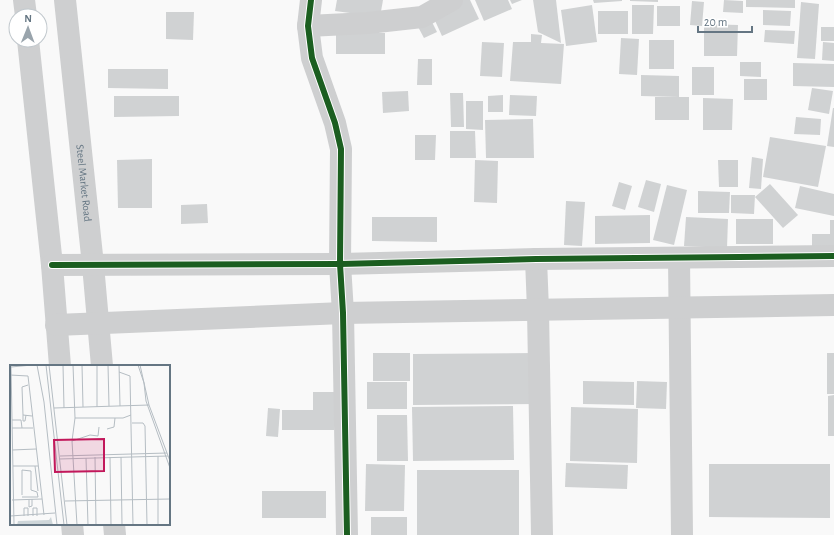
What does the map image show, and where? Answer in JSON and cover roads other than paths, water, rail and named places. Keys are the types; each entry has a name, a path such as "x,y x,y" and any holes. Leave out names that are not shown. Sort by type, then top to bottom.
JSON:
{"street":[{"name":"Steel Market Road","path":"65,0 99,323 102,365"},
{"path":"311,0 308,26 312,58 335,123 341,149 340,264 343,313 347,535"},
{"path":"308,26 368,24 422,17 452,0"},
{"path":"29,48 52,265 60,365"},
{"path":"52,265 340,264 536,259 834,256"},
{"path":"679,258 682,535"},
{"path":"536,259 542,535"},
{"path":"56,324 343,313 834,306"},
{"path":"72,525 73,535"},
{"path":"114,525 115,535"}]}
